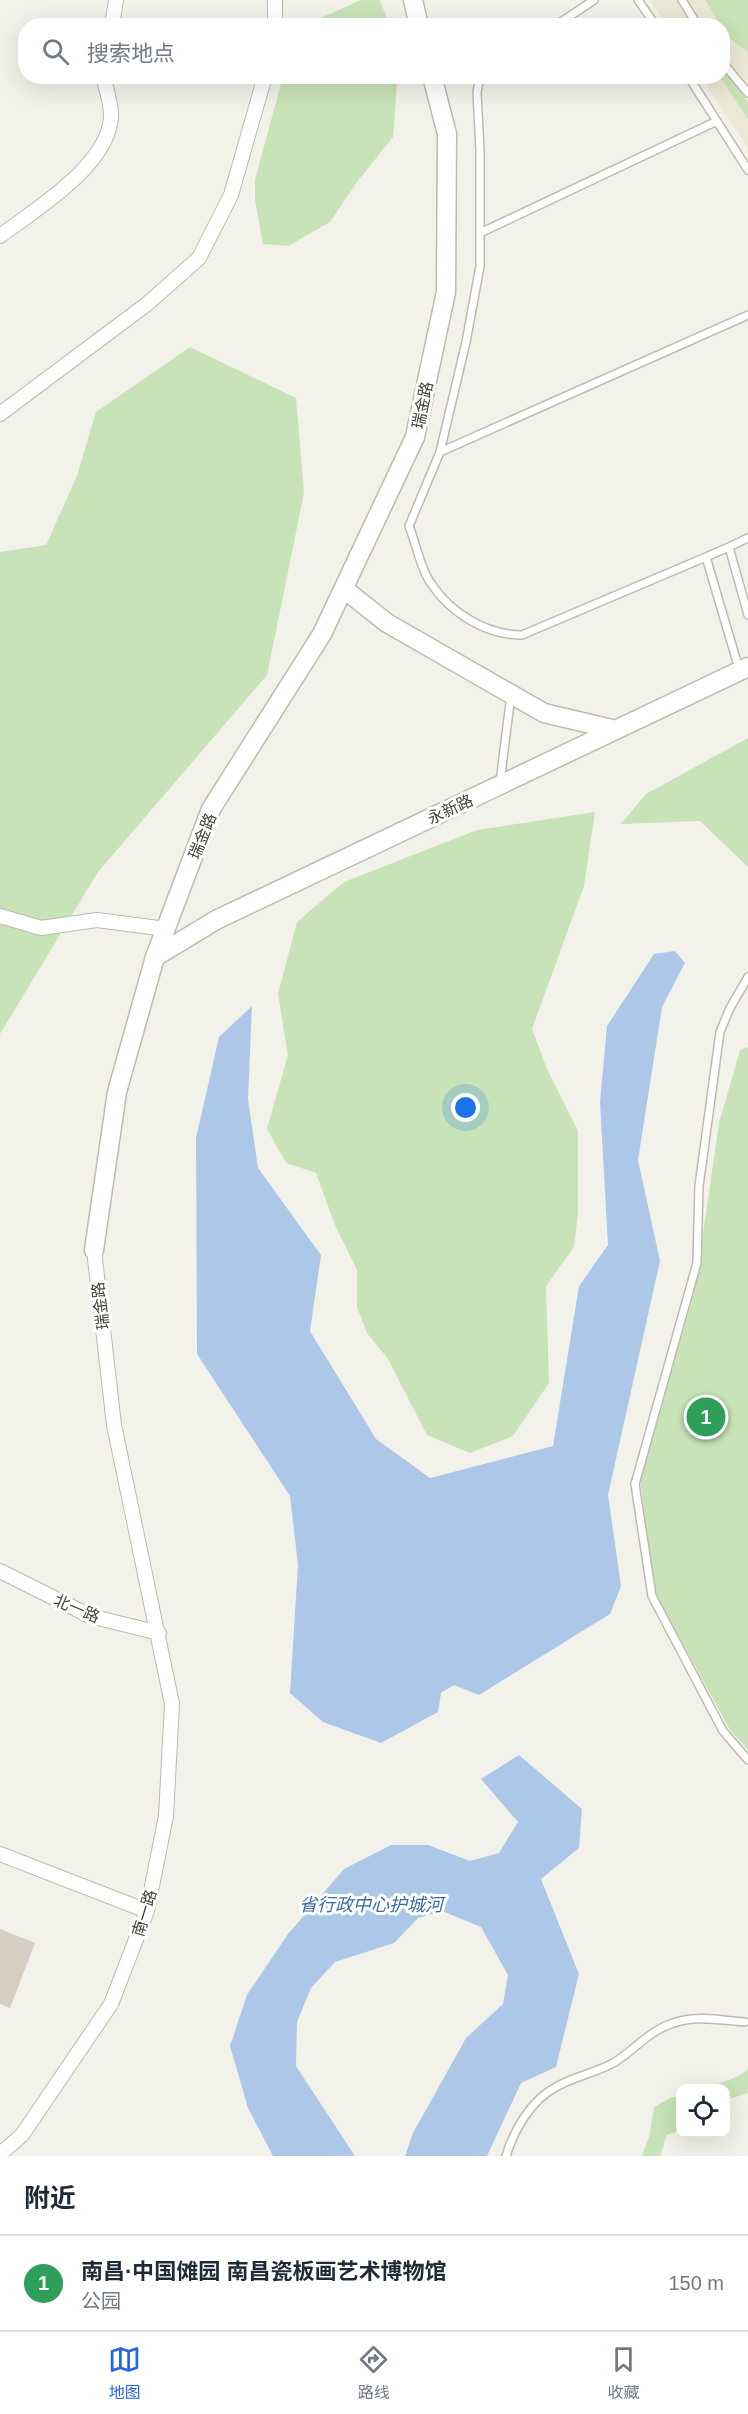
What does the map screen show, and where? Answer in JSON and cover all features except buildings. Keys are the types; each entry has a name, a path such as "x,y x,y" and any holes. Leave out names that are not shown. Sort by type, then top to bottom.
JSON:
{"street":[{"path":"113,18 116,0"},
{"path":"275,0 275,18"},
{"path":"413,0 417,18"},
{"path":"0,236 69,184 106,141 111,116 105,84"},
{"path":"0,414 147,304 199,258 231,195 263,84"},
{"name":"瑞金路","path":"159,1633 114,1425 94,1250 117,1092 155,957 211,809 322,634 415,438 446,292 447,134 434,84"},
{"path":"344,589 387,623 544,713 616,730"},
{"name":"永新路","path":"155,957 216,920 744,669"},
{"path":"0,916 41,928 97,920 166,929"},
{"name":"北一路","path":"0,1570 90,1616 159,1633"},
{"name":"南一路","path":"0,2154 22,2136 111,2004 147,1911 166,1816 172,1704 159,1633"},
{"path":"0,1854 147,1911"}],"lane":[{"path":"567,18 594,0"},
{"path":"638,0 650,18"},
{"path":"682,0 693,18"},
{"path":"730,71 748,93"},
{"path":"478,84 480,266 466,342 440,452 409,526 429,582 458,613 481,626 505,635 522,635 748,538"},
{"path":"693,84 748,170"},
{"path":"480,233 717,121"},
{"path":"440,452 748,315"},
{"path":"729,547 748,615"},
{"path":"706,557 744,669"},
{"path":"500,785 511,695"},
{"path":"748,977 730,1008 720,1032 699,1186 697,1263 635,1484 652,1596 723,1731 748,1761"},
{"path":"507,2156 515,2134 537,2100 556,2086 591,2074 616,2061 650,2032 685,2020 744,2022"}],"shaded area":[{"path":"650,0 748,0 748,148 706,84 730,84 730,18 662,18"}],"green space":[{"path":"361,0 380,0 386,18 321,18"},
{"path":"705,0 748,0 748,52 730,38 730,18 716,18"},
{"path":"730,75 748,103 748,119 725,84 730,84"},
{"path":"281,84 396,84 393,137 357,182 330,222 288,246 263,244 255,200 255,180"},
{"path":"190,347 296,398 304,493 267,675 98,872 0,1034 0,552 46,545 77,476 96,412"},
{"path":"748,738 748,867 700,821 621,824 646,794"},
{"path":"595,812 584,886 532,1029 547,1069 578,1131 578,1213 574,1247 546,1286 549,1383 513,1436 470,1453 427,1435 388,1359 367,1333 357,1307 357,1270 335,1225 316,1173 286,1163 267,1129 288,1055 278,994 297,922 344,882 477,830"},
{"path":"748,1047 748,1750 730,1730 655,1593 640,1479 695,1290 719,1123 740,1050"},
{"path":"748,2069 748,2093 730,2099 730,2084 719,2084"},
{"path":"676,2097 676,2132 667,2135 660,2156 642,2156 649,2137 654,2107"}],"water":[{"path":"675,951 685,963 662,1007 638,1160 660,1261 608,1495 621,1586 610,1614 479,1695 454,1685 441,1693 438,1712 381,1743 323,1722 290,1693 298,1565 290,1496 197,1354 196,1138 219,1037 252,1006 248,1099 258,1168 321,1255 310,1331 376,1439 430,1478 553,1446 579,1286 608,1245 600,1102 607,1026 654,954"},
{"name":"省行政中心护城河","path":"519,1755 582,1809 579,1848 541,1879 579,1974 556,2067 521,2083 487,2156 405,2156 413,2133 466,2038 503,2004 508,1975 481,1927 442,1911 418,1918 394,1943 335,1962 311,1988 297,2022 296,2066 355,2156 273,2156 248,2108 230,2046 247,1995 288,1934 344,1869 391,1845 428,1845 470,1861 499,1853 518,1822 481,1779"}],"place":[{"name":"南昌·中国傩园 南昌瓷板画艺术博物馆","path":"706,1417"}]}
